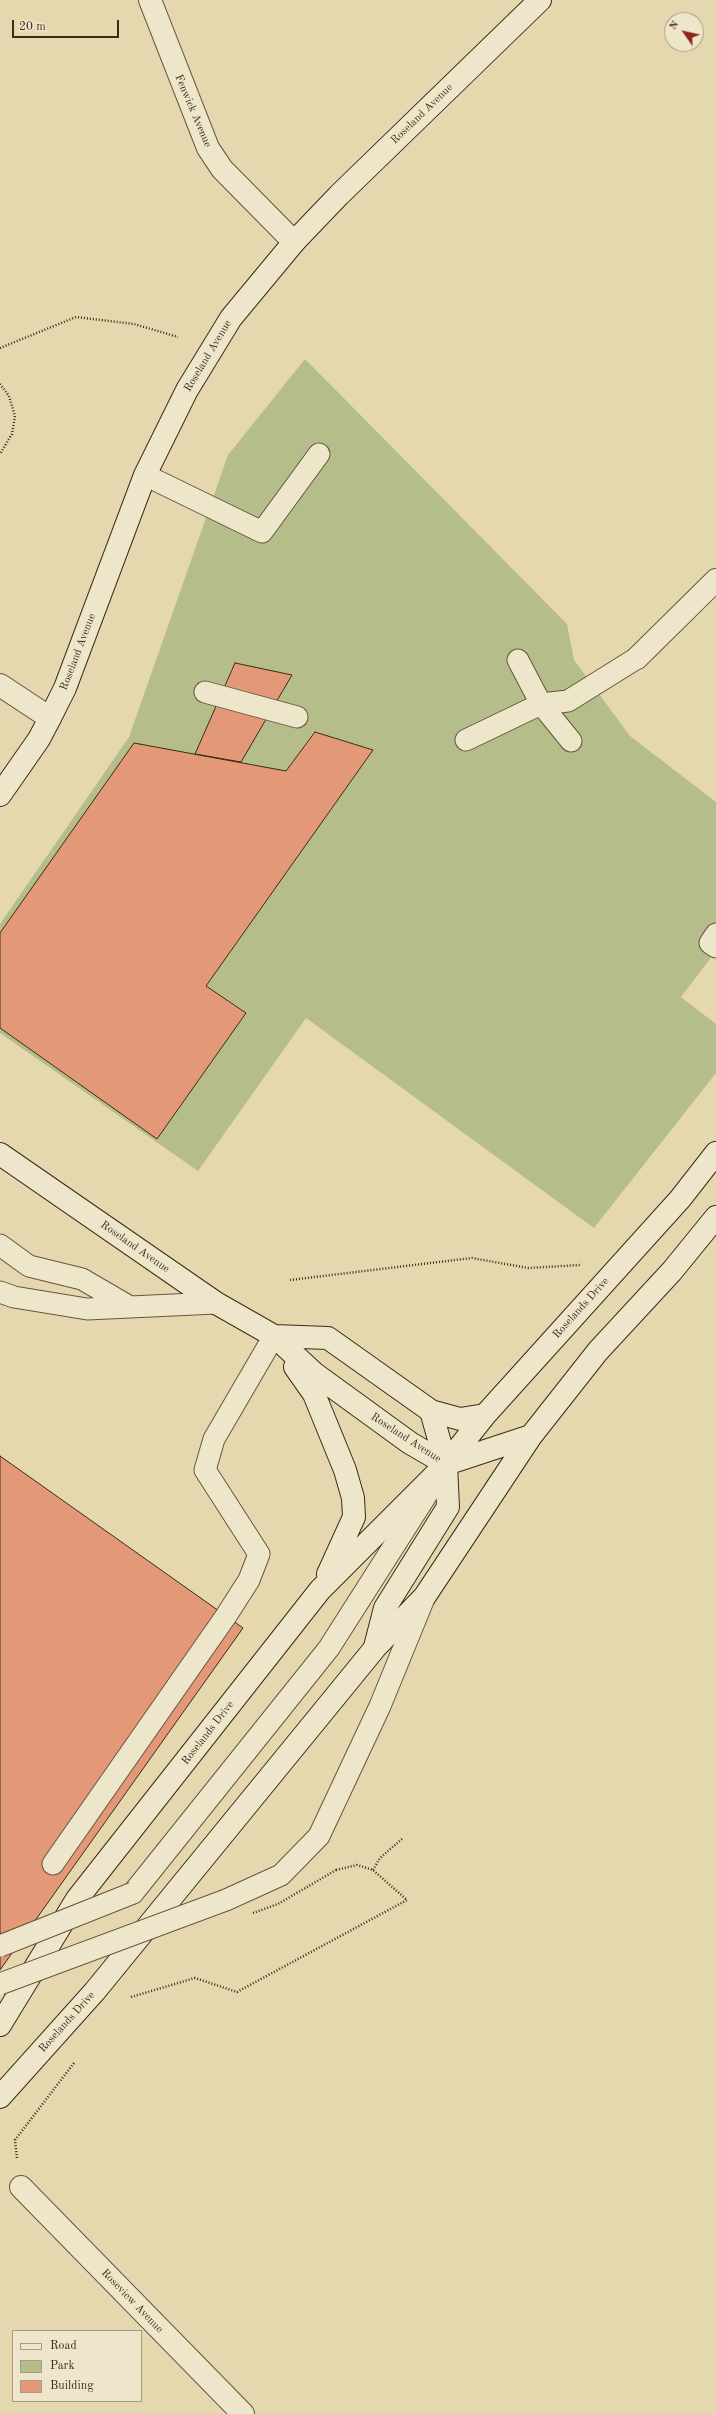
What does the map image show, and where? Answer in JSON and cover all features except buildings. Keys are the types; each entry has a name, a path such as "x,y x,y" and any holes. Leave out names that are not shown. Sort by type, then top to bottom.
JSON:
{"street":[{"name":"Fenwick Avenue","path":"150,0 208,148 222,169 294,242"},
{"name":"Roseland Avenue","path":"0,795 39,739 50,718 64,688 145,475 187,390 227,324 294,242 345,189 540,0"},
{"path":"637,658 716,580"},
{"path":"0,685 50,718"},
{"name":"Roselands Drive","path":"0,2025 77,1899 320,1590 446,1464 485,1415 680,1199 716,1153"},
{"name":"Roseland Avenue","path":"0,1154 216,1302 274,1336 315,1374 410,1443 446,1464"},
{"name":"Roselands Drive","path":"0,2097 94,1991 375,1648 426,1596 531,1436 598,1351 672,1271 716,1217"},
{"name":"Roseland Avenue","path":"274,1336 328,1338 432,1411 460,1419 485,1415"},
{"path":"274,1336 314,1394 345,1470 353,1498 354,1517 320,1590"},
{"name":"Roselands Drive","path":"375,1648 384,1608 448,1507 446,1464 432,1411"},
{"name":"Roselands Drive","path":"446,1464 531,1436"},
{"name":"Roseview Avenue","path":"21,2187 243,2414"}],"lane":[{"path":"145,475 262,532 319,454"},
{"path":"466,740 541,704 568,701 637,658"},
{"path":"518,660 541,704 571,741"},
{"path":"205,692 297,717"},
{"path":"716,934 710,942 716,947"},
{"path":"0,1245 29,1266 82,1279 130,1307"},
{"path":"0,1292 14,1297 87,1309 216,1302"},
{"path":"53,1864 226,1616 248,1580 259,1554 205,1470 214,1439 274,1336"},
{"path":"0,1946 133,1892 329,1648 446,1464"},
{"path":"0,1984 226,1900 281,1876 319,1836 380,1706 426,1596"}],"path":[{"path":"0,348 76,317 134,324 178,337"},
{"path":"0,384 9,396 15,416 12,434 0,454"},
{"path":"290,1280 472,1258 528,1268 585,1264"},
{"path":"373,1870 380,1858 403,1838"},
{"path":"127,2001 132,1996 195,1978 237,1992 407,1900 373,1870 357,1865 336,1870"},
{"path":"21,2187 15,2140 78,2057"}],"green space":[{"path":"305,359 567,624 574,660 630,736 716,802 716,951 681,997 716,1024 716,1073 594,1228 306,1018 198,1171 0,1033 0,924 129,737 228,455"}]}
